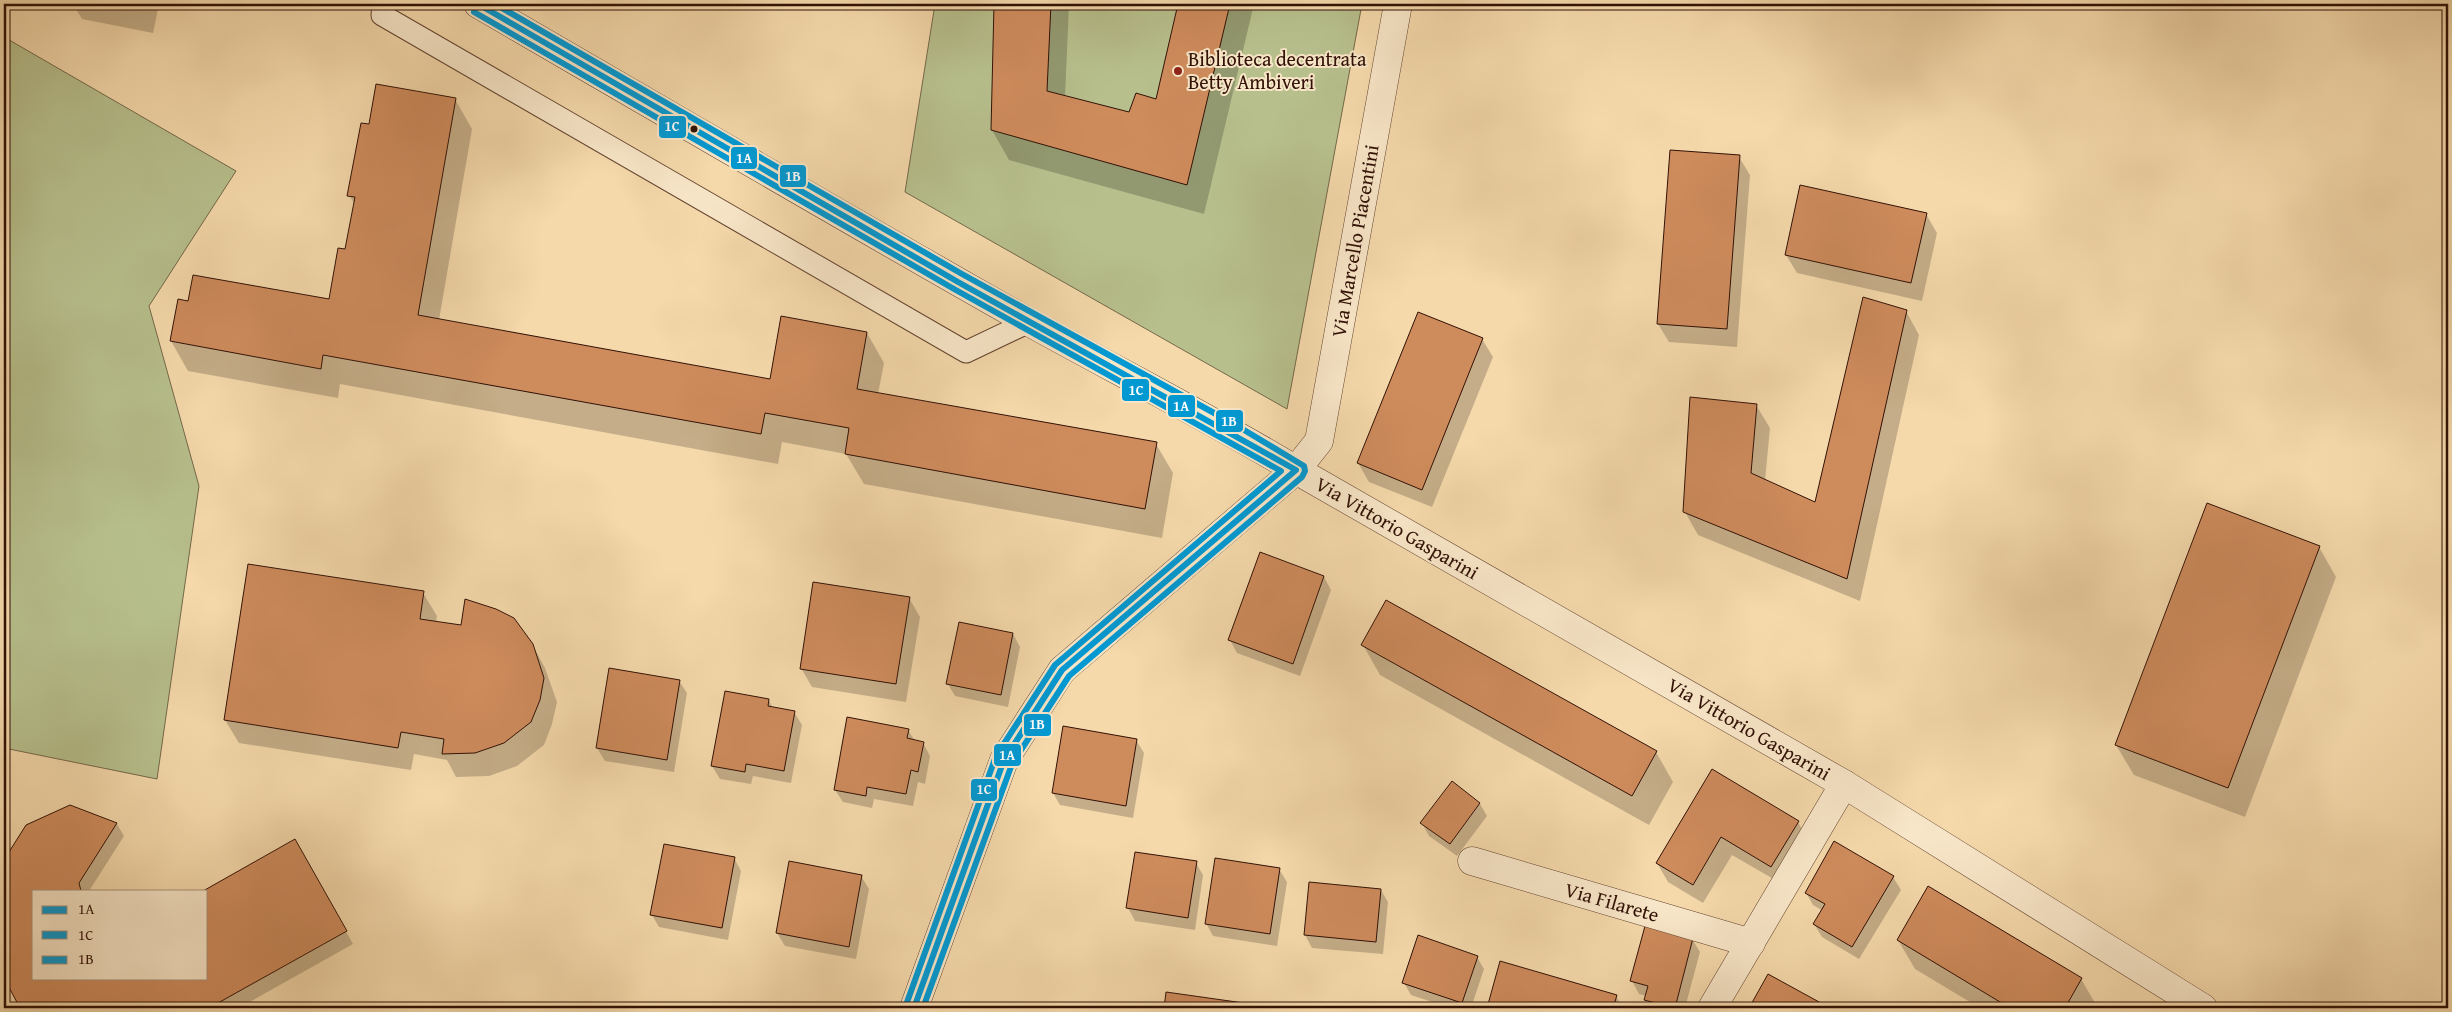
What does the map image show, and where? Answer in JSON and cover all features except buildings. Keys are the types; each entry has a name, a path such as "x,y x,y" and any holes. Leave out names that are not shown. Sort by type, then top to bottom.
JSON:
{"street":[{"name":"Via Vittorio Gasparini","path":"479,4 1029,322 1228,429 1296,470 1844,784 2203,1008"},
{"name":"Via Marcello Piacentini","path":"914,1008 1004,760 1062,670 1296,470 1319,441 1398,4"},
{"path":"1712,1008 1844,784"},
{"name":"Via Filarete","path":"1472,861 1751,942"}],"lane":[{"path":"383,4 382,15 966,352 1029,322"}],"green space":[{"path":"935,4 1362,4 1287,409 905,192"},
{"path":"4,37 236,171 149,306 199,486 157,779 4,748"}],"transit line":[{"name":"1A","path":"478,4 958,282 1296,470 1062,670 1004,760 914,1008"},
{"name":"1B","path":"495,4 962,274 1234,424 1304,466 1305,471 1302,477 1069,676 1012,764 923,1008"},
{"name":"1C","path":"474,12 954,289 1281,471 1055,665 996,756 906,1005"}],"place":[{"name":"Biblioteca decentrata Betty Ambiveri","path":"1178,71"}]}
